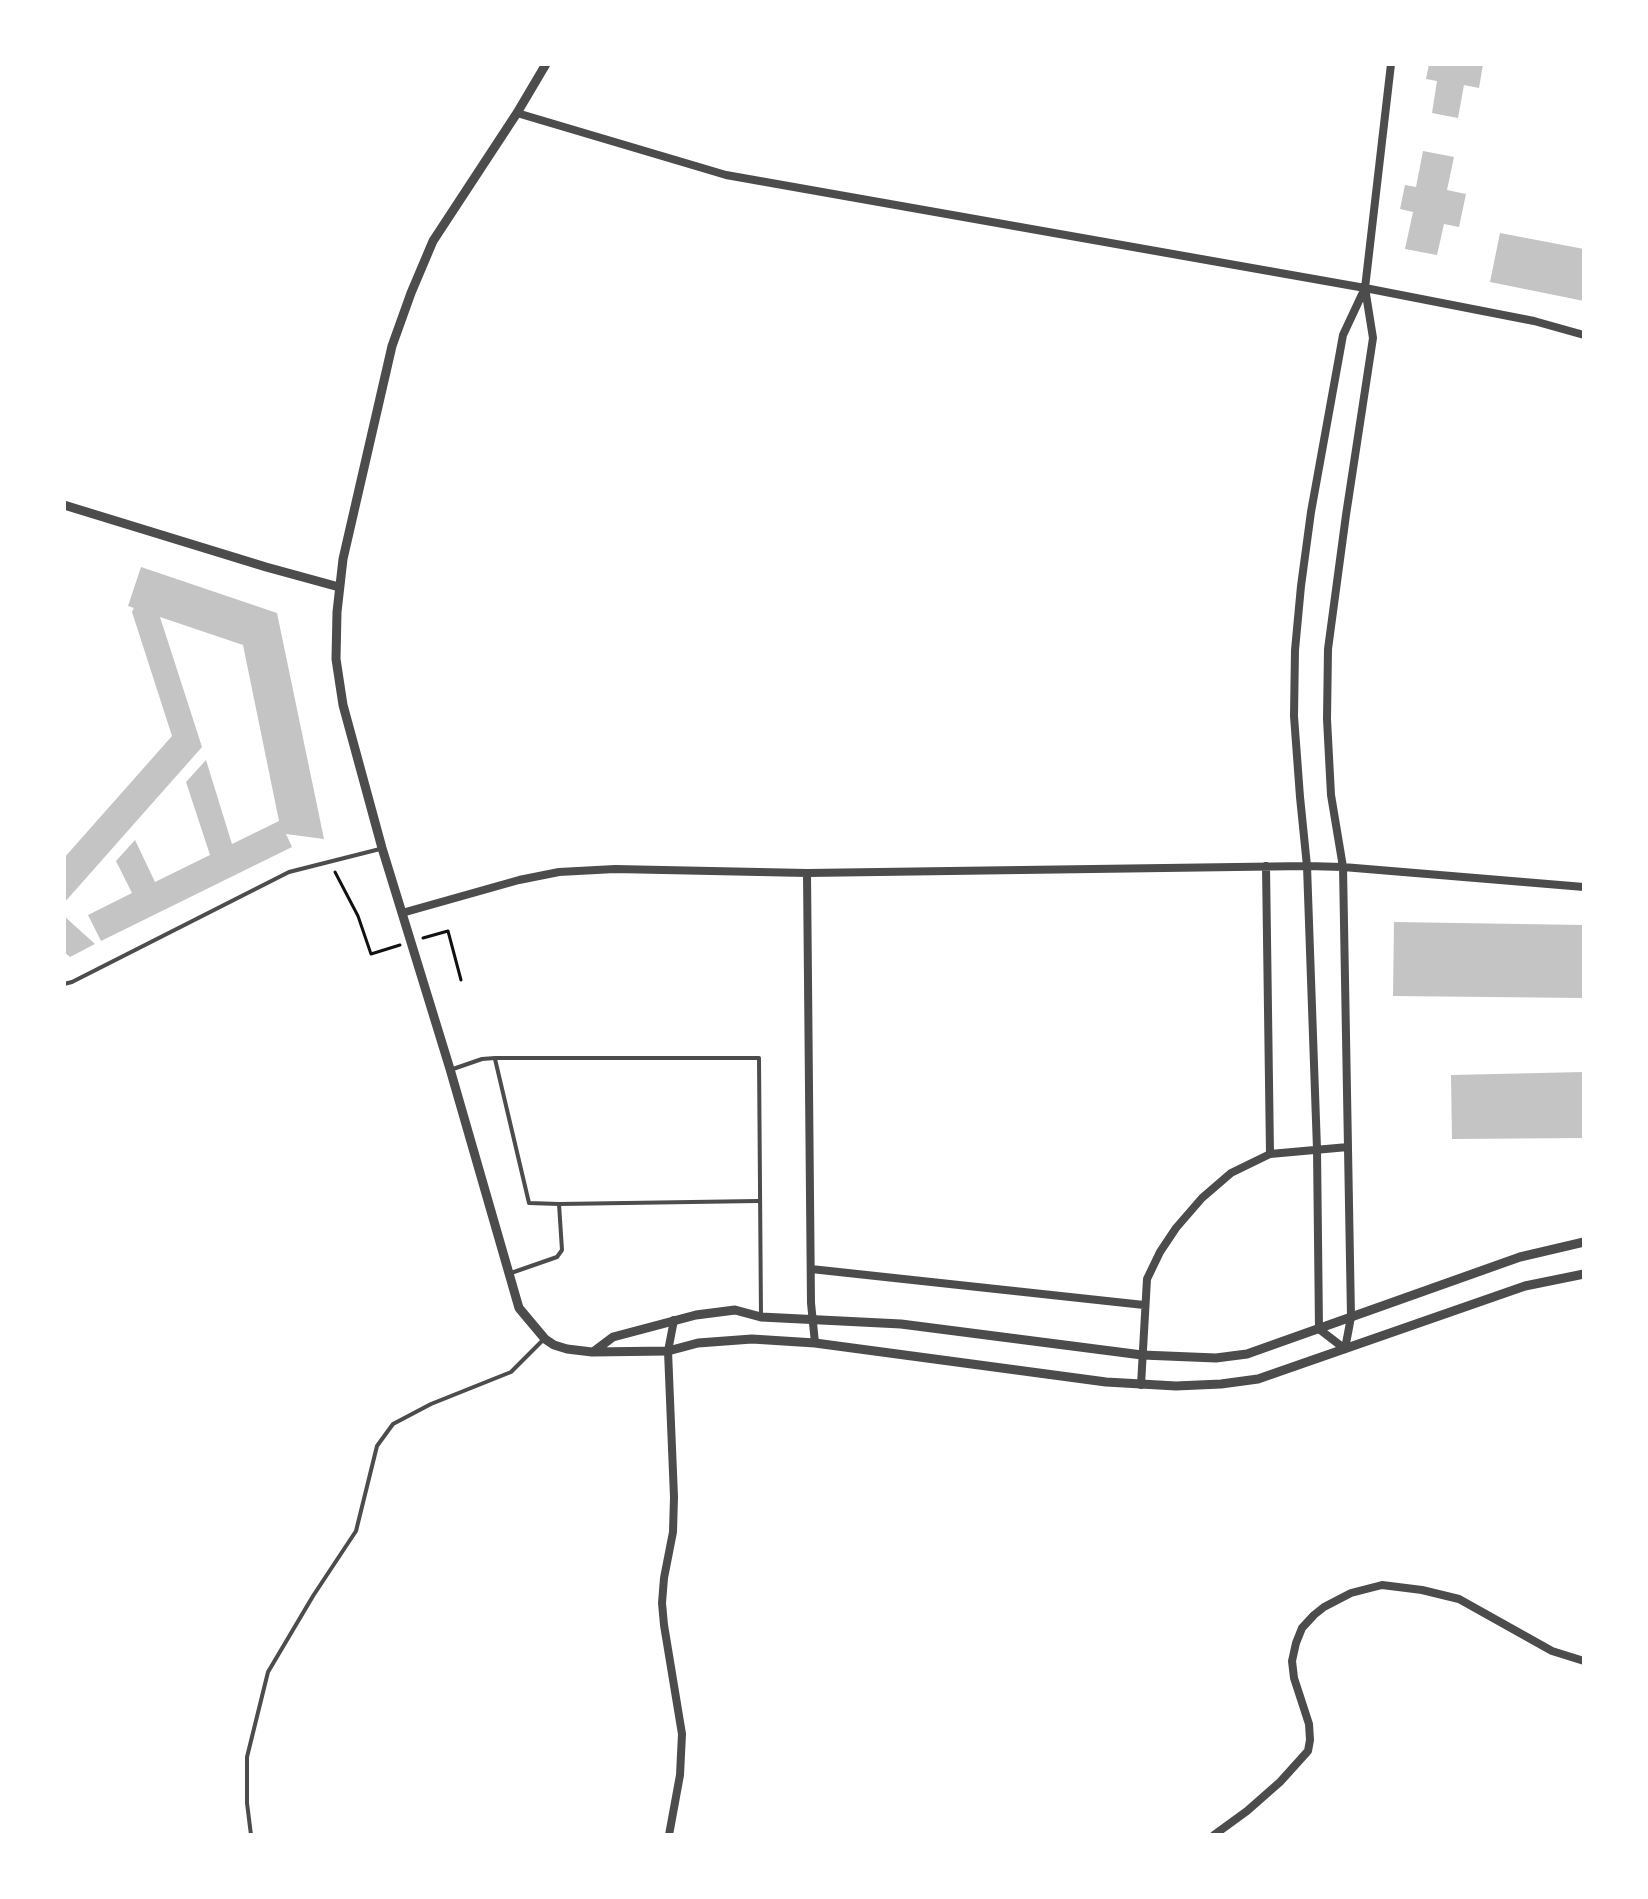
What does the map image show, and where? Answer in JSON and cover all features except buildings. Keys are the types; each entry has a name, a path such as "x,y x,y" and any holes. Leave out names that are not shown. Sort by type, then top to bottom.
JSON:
{"street":[{"path":"546,64 433,241 392,346 343,559 336,659 343,705 382,848 519,1308 545,1339 567,1349 592,1352 668,1351 698,1343 752,1339 815,1343 1106,1382 1176,1386 1221,1384 1258,1379 1525,1286 1584,1274"},
{"path":"1345,1349 1351,1317 1343,867 1331,795 1327,719 1328,649 1373,338 1365,288 1391,64"},
{"path":"517,113 726,175 1365,288 1534,321 1584,335"},
{"path":"1319,1329 1317,1149 1307,866 1294,716 1295,650 1311,512 1343,335 1365,288"},
{"path":"64,505 339,587"},
{"path":"1266,866 1270,1154"},
{"path":"402,913 519,880 559,872 615,869 807,873 1307,866 1584,887"},
{"path":"807,873 811,1269 815,1343"},
{"path":"1141,1385 1147,1279 1176,1228 1202,1198 1231,1173 1270,1154 1348,1147"},
{"path":"592,1352 613,1337 696,1315 735,1310 761,1317 901,1324 1142,1355 1216,1358 1247,1354 1520,1257 1584,1242"},
{"path":"811,1269 1144,1305"},
{"path":"669,1835 680,1775 682,1734 662,1603 673,1532 668,1351 674,1320"},
{"path":"1319,1329 1345,1349"},
{"path":"1214,1835 1280,1782 1308,1751 1309,1724 1294,1678 1292,1661 1296,1643 1302,1628 1314,1615 1351,1593 1382,1585 1459,1599 1552,1651 1584,1661"}],"lane":[{"path":"64,984 289,872 382,848"},
{"path":"450,1069 495,1058 759,1058 761,1317"},
{"path":"495,1058 529,1203 759,1201"},
{"path":"509,1274 557,1257 562,1250 559,1204"},
{"path":"251,1835 247,1757 268,1672 356,1531 377,1446 393,1424 431,1404 511,1372 545,1339"}],"path":[{"path":"330,861 358,916 371,954"},
{"path":"448,931 461,980"}]}
